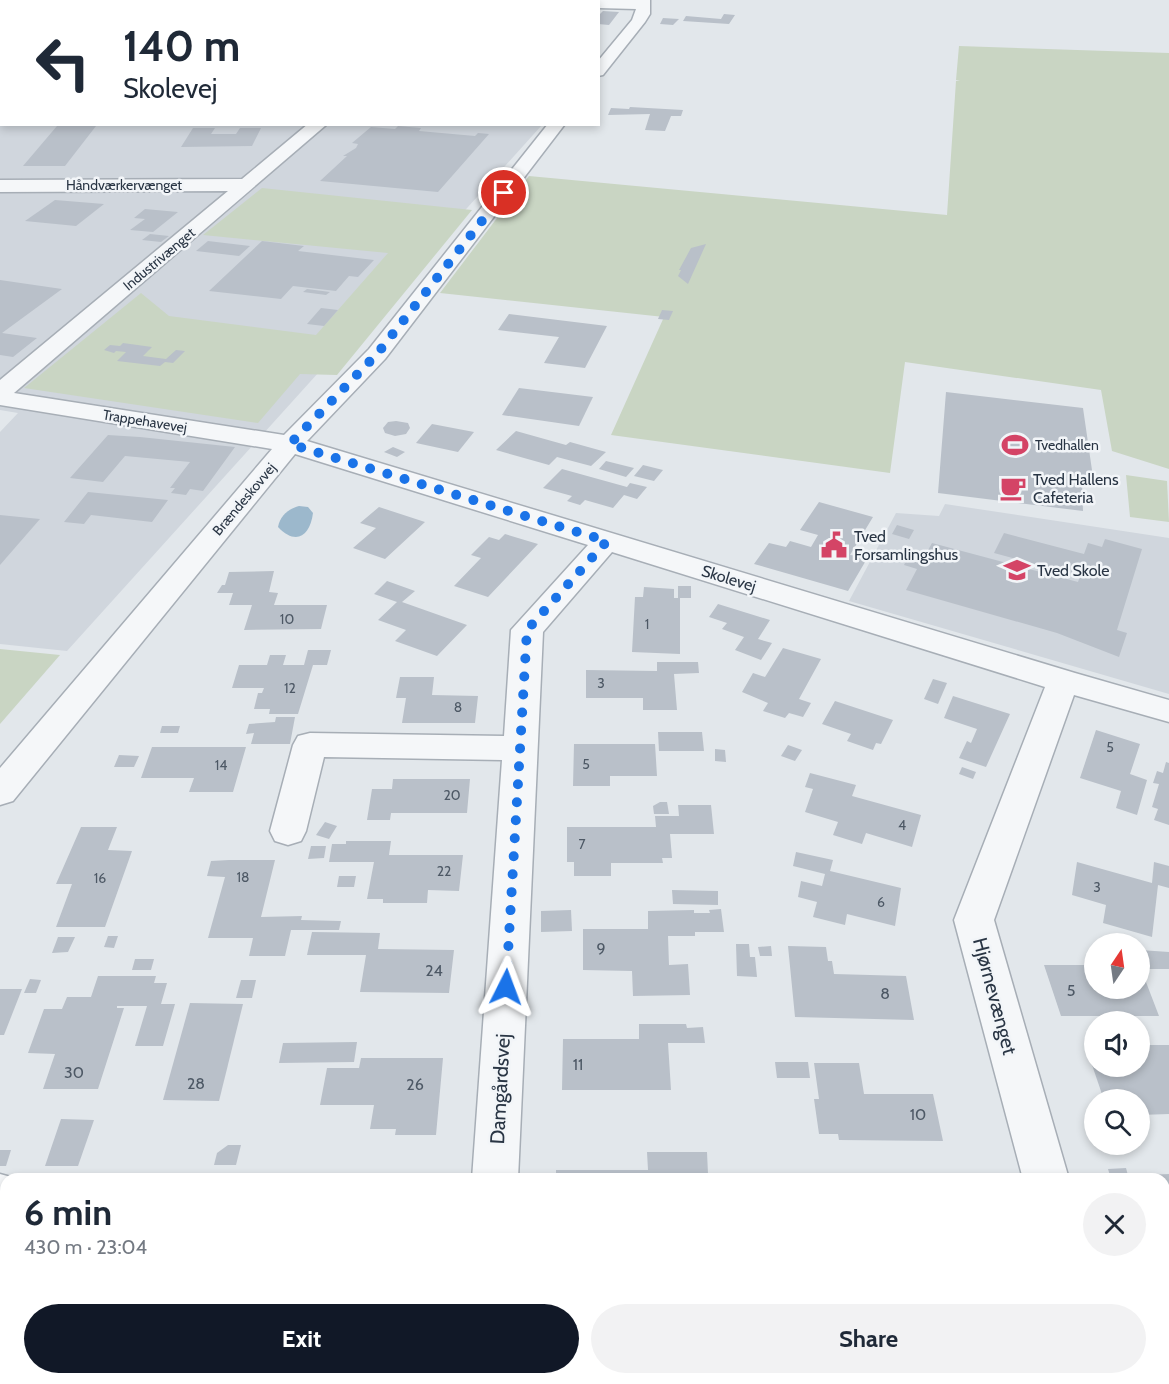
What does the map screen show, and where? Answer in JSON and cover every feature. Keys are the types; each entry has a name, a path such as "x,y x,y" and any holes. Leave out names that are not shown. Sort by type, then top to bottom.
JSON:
{"street":[{"path":"600,4 643,3 643,14 638,22 600,70"},
{"name":"Industrivænget","path":"0,392 318,126"},
{"name":"Brændeskovvej","path":"0,792 290,444 377,354 555,126"},
{"name":"Håndværkervænget","path":"0,186 247,185"},
{"name":"Trappehavevej","path":"0,399 290,444"},
{"name":"Skolevej","path":"290,444 1063,681 1169,711"},
{"name":"Damgårdsvej","path":"495,1173 527,630 607,541"},
{"name":"Hjørnevænget","path":"1044,1173 974,920 1063,681"},
{"path":"288,831 310,745 519,748"}],"shaded area":[{"path":"0,126 541,126 67,651 0,644 0,432 18,413 0,410"},
{"name":"Tved Skole","path":"945,504 1169,538 1169,694 849,601 896,513 939,516"}],"green space":[{"path":"959,46 1169,53 1169,469 1112,451 1101,390 905,362 890,473 611,435 664,317 440,293 529,176 947,215 956,81 960,80 956,80"},
{"path":"262,188 472,210 337,375 300,374 258,423 24,388 141,293 169,316 316,335 388,253 203,235"},
{"path":"1126,475 1167,481 1169,522 1130,517"},
{"path":"0,649 60,655 0,724"}],"water":[{"path":"299,506 308,507 313,513 309,528 301,536 296,537 285,533 278,527 285,514"}],"building":[{"path":"603,11 619,12 609,25 600,24 600,14"},
{"path":"724,14 735,15 729,24 683,21 686,16 721,19"},
{"path":"663,18 679,19 673,25 660,24"},
{"path":"630,107 683,110 681,116 671,116 665,131 645,130 650,114 608,115 611,108 629,109"},
{"path":"57,126 96,126 65,166 23,166"},
{"path":"398,126 421,128 419,131 475,136 478,133 489,134 438,192 320,181 347,156 343,156 356,148 358,144 352,143 371,127 395,129"},
{"path":"193,128 215,128 211,134 236,134 240,128 261,128 252,146 181,147"},
{"path":"55,200 104,204 76,226 25,221"},
{"path":"145,209 178,212 153,232 130,230 145,219 134,218"},
{"path":"150,234 169,236 161,242 142,240"},
{"path":"208,241 250,246 239,256 196,251"},
{"path":"262,241 304,246 298,251 374,260 358,277 349,276 336,291 293,286 281,299 209,291"},
{"path":"706,244 688,284 678,276 681,270 679,270 691,248"},
{"path":"0,280 62,289 2,333 37,338 13,357 0,355"},
{"path":"307,289 330,292 326,295 303,292"},
{"path":"321,308 338,310 324,326 307,324"},
{"path":"662,310 673,311 669,320 658,319"},
{"path":"509,314 607,326 585,368 544,363 559,337 498,330"},
{"path":"123,343 152,347 143,356 166,359 176,350 185,351 173,363 165,362 160,366 117,361 126,352 116,351 114,353 104,350 110,345 120,346"},
{"path":"519,388 593,397 579,426 502,415"},
{"name":"Tvedhallen","path":"946,392 1083,408 1094,484 1082,483 1083,511 938,493"},
{"path":"388,422 408,423 410,428 406,434 395,436 385,433 383,428"},
{"path":"432,424 474,432 458,452 416,443"},
{"path":"516,431 566,445 570,442 606,452 591,466 557,457 549,465 496,450"},
{"path":"108,435 235,447 203,491 190,489 186,495 171,493 175,488 170,488 190,462 125,456 103,482 70,478"},
{"path":"393,447 405,452 397,457 384,452"},
{"path":"606,461 634,468 626,477 599,469"},
{"path":"643,465 663,470 654,481 634,476"},
{"path":"562,469 627,487 630,483 647,487 637,499 624,495 613,508 585,500 580,505 567,501 572,496 543,488"},
{"path":"88,492 168,500 152,522 91,515 84,524 64,522"},
{"name":"Tved Forsamlingshus","path":"819,502 873,517 850,555 868,557 848,591 754,564 769,543 786,547 790,541 811,547 818,535 800,530"},
{"path":"379,507 425,522 385,559 353,548 376,528 360,523"},
{"path":"0,515 40,519 0,565"},
{"path":"897,525 914,530 909,539 892,534"},
{"path":"1004,533 1084,554 1088,543 1102,547 1105,539 1142,549 1117,630 1127,633 1119,657 1057,633 906,590 917,569 904,565 908,557 922,561 932,543 1078,582 1080,576 994,553"},
{"path":"505,534 538,544 488,597 454,586 481,558 471,555 489,537 499,540"},
{"path":"274,571 269,592 278,593 274,605 327,605 321,629 244,630 252,605 229,605 233,593 217,593 222,585 225,585 229,572"},
{"path":"387,581 415,591 402,602 467,625 437,656 395,641 406,630 378,620 397,602 374,594"},
{"path":"678,586 691,586 691,598 680,598 680,654 632,652 635,597 643,597 644,587 674,589 674,598 678,598"},
{"path":"718,604 770,620 758,639 772,643 761,660 735,650 744,637 722,629 727,623 709,617"},
{"path":"783,648 821,659 799,699 811,703 803,717 789,713 785,718 763,711 768,703 742,692 753,673 765,677"},
{"path":"308,650 331,650 327,665 313,665 298,714 269,714 270,709 254,709 258,693 262,693 264,688 232,688 239,665 267,665 270,655 286,655 283,665 304,665"},
{"path":"657,662 698,662 699,673 674,674 677,710 643,710 643,698 586,698 586,670 657,671"},
{"path":"400,677 434,677 432,695 478,696 475,723 402,723 406,698 396,698"},
{"path":"933,679 947,683 938,704 924,699"},
{"path":"953,696 1010,714 986,767 959,758 967,741 971,743 977,729 944,718"},
{"path":"835,701 893,720 881,744 876,743 873,750 847,741 851,734 822,724"},
{"path":"276,717 295,717 290,744 251,744 254,733 246,734 249,724 275,722"},
{"path":"162,726 180,726 178,733 160,733"},
{"path":"1096,730 1140,744 1130,774 1147,780 1137,815 1116,808 1121,791 1080,778"},
{"path":"658,732 702,732 704,751 659,751"},
{"path":"574,744 655,744 657,776 610,776 610,786 573,786"},
{"path":"788,745 802,750 795,761 781,756"},
{"path":"152,747 246,747 233,792 189,792 194,778 141,778"},
{"path":"715,749 725,750 726,762 715,761"},
{"path":"119,755 139,756 134,767 114,767"},
{"path":"1166,762 1169,763 1169,825 1154,820 1158,809 1152,807 1159,784 1153,783 1157,771 1163,773"},
{"path":"962,767 976,772 973,779 959,774"},
{"path":"810,773 856,785 852,796 921,815 912,847 866,833 862,844 833,835 838,822 805,812 813,789 805,787"},
{"path":"393,779 470,779 467,813 391,813 390,820 367,820 372,789 392,789"},
{"path":"660,802 667,802 669,814 654,814 653,806"},
{"path":"678,805 711,805 714,834 670,834 672,858 662,858 663,863 611,863 611,876 574,876 574,862 567,862 567,827 656,827 655,816 679,816"},
{"path":"325,822 337,826 329,839 316,835"},
{"path":"81,827 117,827 108,850 132,851 105,927 56,927 72,884 56,884"},
{"path":"346,841 391,841 389,855 463,855 459,891 428,890 427,903 383,903 383,899 367,899 374,862 329,862 332,844 346,844"},
{"path":"311,846 326,846 324,858 308,859"},
{"path":"796,852 833,860 830,871 901,888 895,926 847,914 845,925 813,917 817,902 798,897 801,881 822,886 825,874 793,866"},
{"path":"275,860 261,917 302,916 301,920 341,921 339,930 291,930 285,956 249,956 253,938 208,938 225,877 207,876 211,861"},
{"path":"1077,862 1152,883 1154,862 1169,866 1169,888 1158,885 1152,937 1150,933 1138,933 1103,923 1106,905 1072,895"},
{"path":"339,876 356,876 354,887 337,887"},
{"path":"672,890 718,891 718,905 673,904"},
{"path":"721,909 724,932 695,932 695,936 668,936 669,965 688,964 690,995 633,996 632,971 583,970 583,929 648,929 648,911 694,910 694,913 710,913 709,910"},
{"path":"571,910 572,931 541,932 541,911"},
{"path":"312,932 380,933 378,949 454,950 449,993 360,992 366,955 307,955"},
{"path":"108,936 118,936 114,948 104,947"},
{"path":"58,937 75,937 68,952 52,953"},
{"path":"736,944 749,944 750,957 755,957 757,977 737,976"},
{"path":"771,946 772,956 760,956 758,947"},
{"path":"788,946 826,947 828,961 832,961 834,974 906,976 914,1020 795,1017"},
{"path":"1150,951 1169,952 1169,969 1150,969"},
{"path":"135,959 154,959 151,970 132,970"},
{"path":"1044,965 1084,965 1084,999 1150,999 1150,992 1159,1016 1150,1016 1150,1011 1084,1011 1084,1016 1061,1016"},
{"path":"98,976 156,976 154,983 167,983 161,1004 175,1004 163,1046 135,1046 147,1006 117,1006 117,1008 124,1008 98,1089 43,1089 55,1054 28,1053 44,1009 62,1009 67,997 91,997"},
{"path":"30,979 41,980 36,993 24,993"},
{"path":"241,980 256,980 252,998 236,998"},
{"path":"0,989 22,989 4,1035 0,1035"},
{"path":"190,1003 243,1004 219,1101 163,1100"},
{"path":"639,1024 686,1024 687,1028 703,1027 705,1043 668,1043 671,1090 562,1090 563,1039 639,1039"},
{"path":"357,1042 354,1062 279,1063 283,1043"},
{"path":"1150,1045 1169,1045 1169,1114 1150,1115 1150,1089 1100,1089 1096,1077 1150,1077"},
{"path":"361,1058 443,1058 436,1135 395,1135 396,1129 370,1129 374,1105 320,1105 327,1068 359,1068"},
{"path":"775,1062 808,1062 810,1078 777,1078"},
{"path":"814,1063 859,1063 864,1094 933,1094 943,1141 839,1140 838,1134 819,1134 814,1099 819,1099"},
{"path":"61,1119 94,1120 78,1166 45,1166"},
{"path":"228,1145 241,1145 236,1165 214,1165 217,1153"},
{"path":"0,1150 11,1150 6,1166 0,1166"},
{"path":"647,1152 707,1152 708,1173 556,1173 556,1170 648,1170"},
{"path":"1126,1168 1127,1173 1109,1173 1108,1169"}],"place":[{"name":"Tvedhallen","path":"1015,445"},
{"name":"Tved Hallens Cafeteria","path":"1013,488"},
{"name":"Tved Forsamlingshus","path":"834,545"},
{"name":"Tved Skole","path":"1017,570"}],"route":[{"path":"504,193 377,354 290,444 607,541 527,630 506,987"}]}
